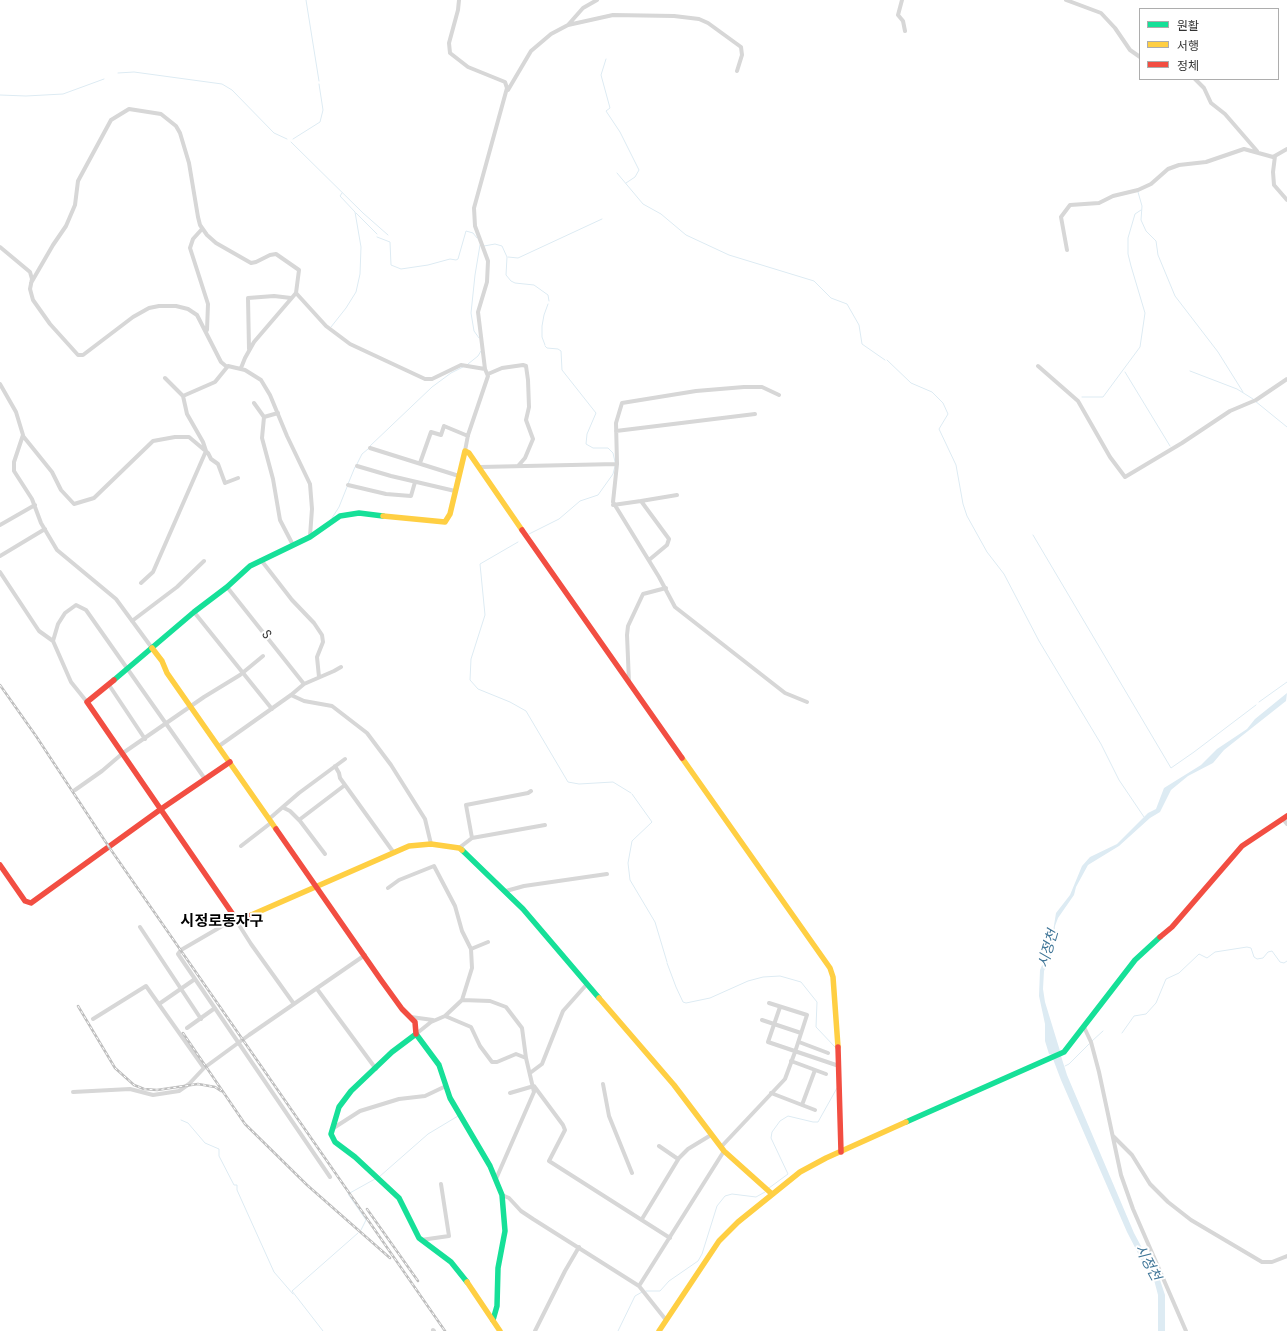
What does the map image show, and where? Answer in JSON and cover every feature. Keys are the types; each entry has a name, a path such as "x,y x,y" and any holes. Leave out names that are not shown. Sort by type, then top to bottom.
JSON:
{"street":[{"path":"459,0 458,10 449,43 450,53 468,67 504,82 508,90"},
{"path":"568,25 583,8 597,0"},
{"path":"902,0 898,15 903,21 905,31"},
{"path":"1066,0 1101,13 1115,28 1130,50 1139,56"},
{"path":"87,702 194,612 227,587 250,566 294,546 310,537 340,516 350,513 444,523 447,521 450,514 468,436 488,374 485,369 478,312 486,284 488,266 486,252 475,226 474,208 508,90 531,51 551,34 568,25 613,15 674,16 699,19 714,26 741,47 742,56 737,71"},
{"path":"1196,80 1204,88 1211,103 1225,114 1257,151"},
{"path":"31,283 66,226 74,205 78,181 111,120 129,109 161,114 178,128 189,163 198,217 202,229 214,241 251,263 273,254 285,259 299,270 296,293 249,349 241,368"},
{"path":"1067,250 1061,220 1064,211 1070,205 1099,203 1113,196 1138,189 1150,184 1163,173 1174,167 1206,162 1244,149 1257,151 1269,156 1275,156 1287,149"},
{"path":"1275,156 1273,172 1274,185 1287,200"},
{"path":"202,229 193,239 190,248 208,304 207,331"},
{"path":"0,247 30,272 32,277 31,293 36,304 50,324 79,356 133,318 156,306 188,309 197,315 207,331 221,362 227,367 241,368 253,374 261,380 270,395 287,436 300,460 312,489 312,526 310,537"},
{"path":"296,293 326,326 350,344 425,379 434,379 461,365 485,369"},
{"path":"249,349 248,298 274,296 291,298"},
{"path":"488,374 502,368 523,365 526,366 529,407 526,420 532,439 525,458 518,466"},
{"path":"1038,366 1078,401 1110,457 1125,477 1182,443 1230,411 1255,400 1287,378"},
{"path":"183,396 219,379 227,367"},
{"path":"141,583 153,572 206,451 203,442 187,414 183,396 165,378"},
{"path":"0,384 16,412 23,435 52,472 61,490 74,504 94,498 155,440 175,436 189,437 206,451 218,464 225,483 238,478"},
{"path":"778,395 760,387 744,387 696,391 627,401 620,405 616,431 617,464 612,498 614,505 666,588 675,606 714,639 785,693 807,702"},
{"path":"254,403 264,417 262,438 273,478 280,520 294,546"},
{"path":"264,417 278,413"},
{"path":"616,431 755,414"},
{"path":"420,463 431,432 441,435 444,426 468,436"},
{"path":"23,435 13,467 16,476 35,505 45,529 57,550 110,593 162,661 167,672 190,706 316,887 416,1025 416,1034 439,1065 450,1098 496,1179 502,1195 505,1234 499,1264 497,1306 493,1320"},
{"path":"370,448 459,476"},
{"path":"465,451 472,455 830,968 833,977 839,1066 841,1152"},
{"path":"480,467 617,464"},
{"path":"357,466 455,491"},
{"path":"348,486 386,494 411,496 415,482"},
{"path":"614,505 677,495"},
{"path":"641,501 669,539 670,543 649,560"},
{"path":"0,525 35,505"},
{"path":"0,556 45,529"},
{"path":"262,560 292,600 314,623 322,635 323,642 317,658 318,677"},
{"path":"132,621 177,587 204,561"},
{"path":"0,572 34,625 53,641 71,682 123,753 294,1004"},
{"name":"S","path":"227,587 304,684"},
{"path":"629,682 628,626 643,594 666,588"},
{"path":"53,641 62,618 76,605 86,610 206,779"},
{"path":"194,612 272,709"},
{"path":"75,790 102,771 123,753 190,706 243,672 263,656"},
{"path":"219,746 291,696 304,684 341,667"},
{"path":"109,685 144,739"},
{"path":"291,696 304,701 332,706 367,733 391,765 425,819 431,844"},
{"path":"241,846 271,821 299,793 345,759"},
{"path":"0,865 25,901 31,904 161,809 230,762"},
{"path":"335,766 345,785 394,852"},
{"path":"300,820 345,785"},
{"path":"472,838 466,805 528,793 531,791"},
{"path":"284,808 300,820 325,854"},
{"path":"659,1331 719,1241 772,1194 806,1168 1062,1054 1135,960 1172,927 1242,846 1256,834 1285,818 1287,824"},
{"path":"459,848 472,838 545,825"},
{"path":"330,1177 216,1008 179,956 178,952 237,919 316,887 409,846 431,844 459,848 506,891 674,1085 722,1149 772,1194"},
{"path":"388,888 399,880 434,866 455,906 462,931 472,949 472,968 462,1000 445,1016 436,1020 392,1052 376,1070 357,1084 342,1103 331,1134 335,1142 355,1157 399,1198 421,1240 451,1262 462,1274 500,1331"},
{"path":"506,891 524,886 607,874"},
{"path":"140,927 201,1019"},
{"path":"472,949 488,942"},
{"path":"73,1092 130,1089 150,1095 173,1093 182,1089 204,1068 365,956"},
{"path":"159,1004 195,979"},
{"path":"530,1073 542,1064 563,1011 587,984"},
{"path":"93,1019 145,986 204,1068"},
{"path":"317,989 376,1070"},
{"path":"462,1000 490,1001 506,1007 522,1028 526,1058 534,1086 565,1129 549,1161 670,1238"},
{"path":"639,1286 670,1238 671,1233 722,1149 785,1079 799,1042 807,1015 769,1003"},
{"path":"780,1007 768,1042 839,1066"},
{"path":"187,1028 216,1008"},
{"path":"408,1016 419,1019 436,1020"},
{"path":"445,1016 471,1027 482,1050 492,1062 497,1062 516,1054 526,1058"},
{"path":"762,1020 801,1034"},
{"path":"1084,1027 1091,1042 1099,1072 1119,1168 1127,1193 1186,1331"},
{"path":"799,1042 828,1053"},
{"path":"791,1061 826,1074"},
{"path":"802,1105 814,1070"},
{"path":"603,1084 609,1116 632,1173"},
{"path":"332,1129 360,1111 399,1099 425,1096 446,1086"},
{"path":"510,1093 534,1086"},
{"path":"496,1179 533,1096 534,1086"},
{"path":"771,1094 815,1110"},
{"path":"642,1220 678,1159 688,1149 711,1135"},
{"path":"1113,1136 1132,1155 1150,1184 1168,1202 1191,1220 1262,1262 1272,1262 1287,1256"},
{"path":"659,1146 678,1159"},
{"path":"421,1240 449,1236 441,1184"},
{"path":"502,1195 509,1198 521,1211 639,1286 666,1320"},
{"path":"535,1331 565,1271 579,1247"}],"water":[{"name":"시정천","path":"1287,693 1286,701 1224,750 1213,763 1188,776 1171,790 1160,812 1150,818 1119,846 1088,865 1076,887 1074,895 1058,918 1055,926 1053,951 1044,971 1043,989 1045,1002 1060,1051 1052,1055 1049,1054 1045,1041 1045,1024 1039,996 1040,970 1051,944 1056,913 1070,895 1082,866 1090,857 1117,844 1148,813 1156,809 1164,788 1201,765 1217,749 1247,729 1255,719"},
{"name":"시정천","path":"1061,1056 1067,1075 1134,1233 1159,1277 1165,1295 1165,1331 1158,1331 1158,1295 1153,1276 1142,1261 1127,1232 1053,1059"}],"waterway":[{"path":"306,0 319,81"},
{"path":"606,59 601,75 610,108 606,111 620,132 639,170 635,177 626,183"},
{"path":"118,73 134,72 222,84 232,90 274,133 287,139"},
{"path":"0,95 26,96 63,94 104,79"},
{"path":"293,139 320,122 323,110 319,84"},
{"path":"291,142 363,213 388,235"},
{"path":"617,173 643,204 661,214 686,235 729,255 814,281 831,298 847,304 859,325 862,344 885,360"},
{"path":"1138,192 1142,206 1141,220 1146,231 1156,241 1158,255 1175,296 1218,352 1243,392"},
{"path":"331,327 356,292 360,274 361,247 355,212 340,196 342,193"},
{"path":"1082,397 1103,397 1140,347 1145,313 1128,254 1128,238 1135,214 1141,210"},
{"path":"356,213 377,234"},
{"path":"508,257 518,258 602,219"},
{"path":"377,237 390,242 391,265 401,269 428,265 450,259 456,260 458,259 466,231 473,233 477,238"},
{"path":"484,246 495,244 502,246 507,257 506,275 511,281 515,283 534,285 548,295 549,301"},
{"path":"479,338 474,331 471,313 480,245"},
{"path":"545,345 542,337 542,326 548,304"},
{"path":"545,346 547,348 558,349 561,351 562,370 596,413 587,434 586,444 593,448 608,448 613,453 615,462"},
{"path":"468,364 478,356 481,351"},
{"path":"887,360 911,383 932,392 943,403 948,414 939,429 956,465 963,504 967,516 987,552 1004,574 1039,641 1101,744 1119,780 1144,817"},
{"path":"370,446 432,387 451,373 463,367"},
{"path":"1190,371 1237,389 1253,399"},
{"path":"1125,372 1170,446"},
{"path":"1255,401 1287,427"},
{"path":"357,464 362,454 368,449"},
{"path":"529,534 559,519 580,501 598,495 613,474 615,466"},
{"path":"348,484 355,467"},
{"path":"332,518 339,507 347,487"},
{"path":"1033,535 1171,768 1256,705"},
{"path":"518,542 480,564 485,615 471,659 470,680 478,689 510,702 526,711 568,782 579,784 613,782 631,793"},
{"path":"1259,702 1287,682"},
{"path":"632,794 652,822 632,841 628,863 630,880 655,922 667,962"},
{"path":"1122,1033 1134,1016 1146,1014 1156,1003 1166,979 1179,973 1199,954 1207,958 1215,952 1247,947 1251,948 1254,957 1257,959 1263,958 1268,952 1272,951 1280,962 1284,963 1287,961"},
{"path":"667,963 683,1002 686,1003 710,998 748,981 763,977 780,976 801,982 817,1002 816,1027 835,1047"},
{"path":"1092,1041 1103,1031"},
{"path":"1065,1066 1069,1064 1089,1044"},
{"path":"769,1188 788,1174 771,1138 772,1132 780,1121 788,1116 818,1122 837,1088"},
{"path":"379,1177 428,1134 458,1116"},
{"path":"181,1120 188,1123 205,1143 219,1149 219,1156 234,1185 237,1185 237,1190 274,1272 293,1294"},
{"path":"361,1230 366,1220 348,1194 375,1179"},
{"path":"646,1291 660,1291 669,1281 698,1261 702,1254 717,1206 725,1196 732,1194 756,1197 765,1192"},
{"path":"323,1331 292,1291 358,1233"},
{"path":"618,1331 635,1296 642,1292"}],"railway":[{"path":"0,685 36,736 109,847 445,1331"},
{"path":"78,1006 115,1068 134,1085 144,1089 157,1090 198,1084 215,1087 221,1091"},
{"path":"183,1033 245,1124 307,1185 390,1258"},
{"path":"367,1209 418,1281"}],"traffic: fast":[{"path":"114,680 194,612 227,587 250,566 310,537 340,516 359,513 383,516"},
{"path":"462,850 523,909 599,998"},
{"path":"906,1122 1064,1052 1135,960 1160,937"},
{"path":"416,1034 439,1065 450,1098 490,1166 502,1195 505,1231 498,1268 497,1306 493,1320"},
{"path":"416,1034 392,1052 351,1091 339,1107 331,1134 335,1142 355,1157 399,1198 419,1238 451,1262 467,1282"}],"traffic: slow":[{"path":"383,516 445,522 450,514 465,451 469,453 522,530"},
{"path":"152,648 162,661 167,673 276,829"},
{"path":"682,758 830,968 833,977 838,1047"},
{"path":"249,916 409,846 431,844 459,848 462,850"},
{"path":"599,998 674,1085 724,1151 772,1194"},
{"path":"659,1331 719,1241 738,1222 800,1172 826,1158 906,1122"},
{"path":"467,1282 500,1331"}],"traffic: jam":[{"path":"522,530 682,758"},
{"path":"114,680 87,702 234,916 239,920 249,916"},
{"path":"0,865 25,901 31,903 161,809 230,762"},
{"path":"1160,937 1172,927 1242,846 1287,816"},
{"path":"276,829 381,980 402,1009 415,1022 416,1034"},
{"path":"838,1047 841,1152"}],"district":[{"name":"시정로동자구","path":"222,922"}]}
